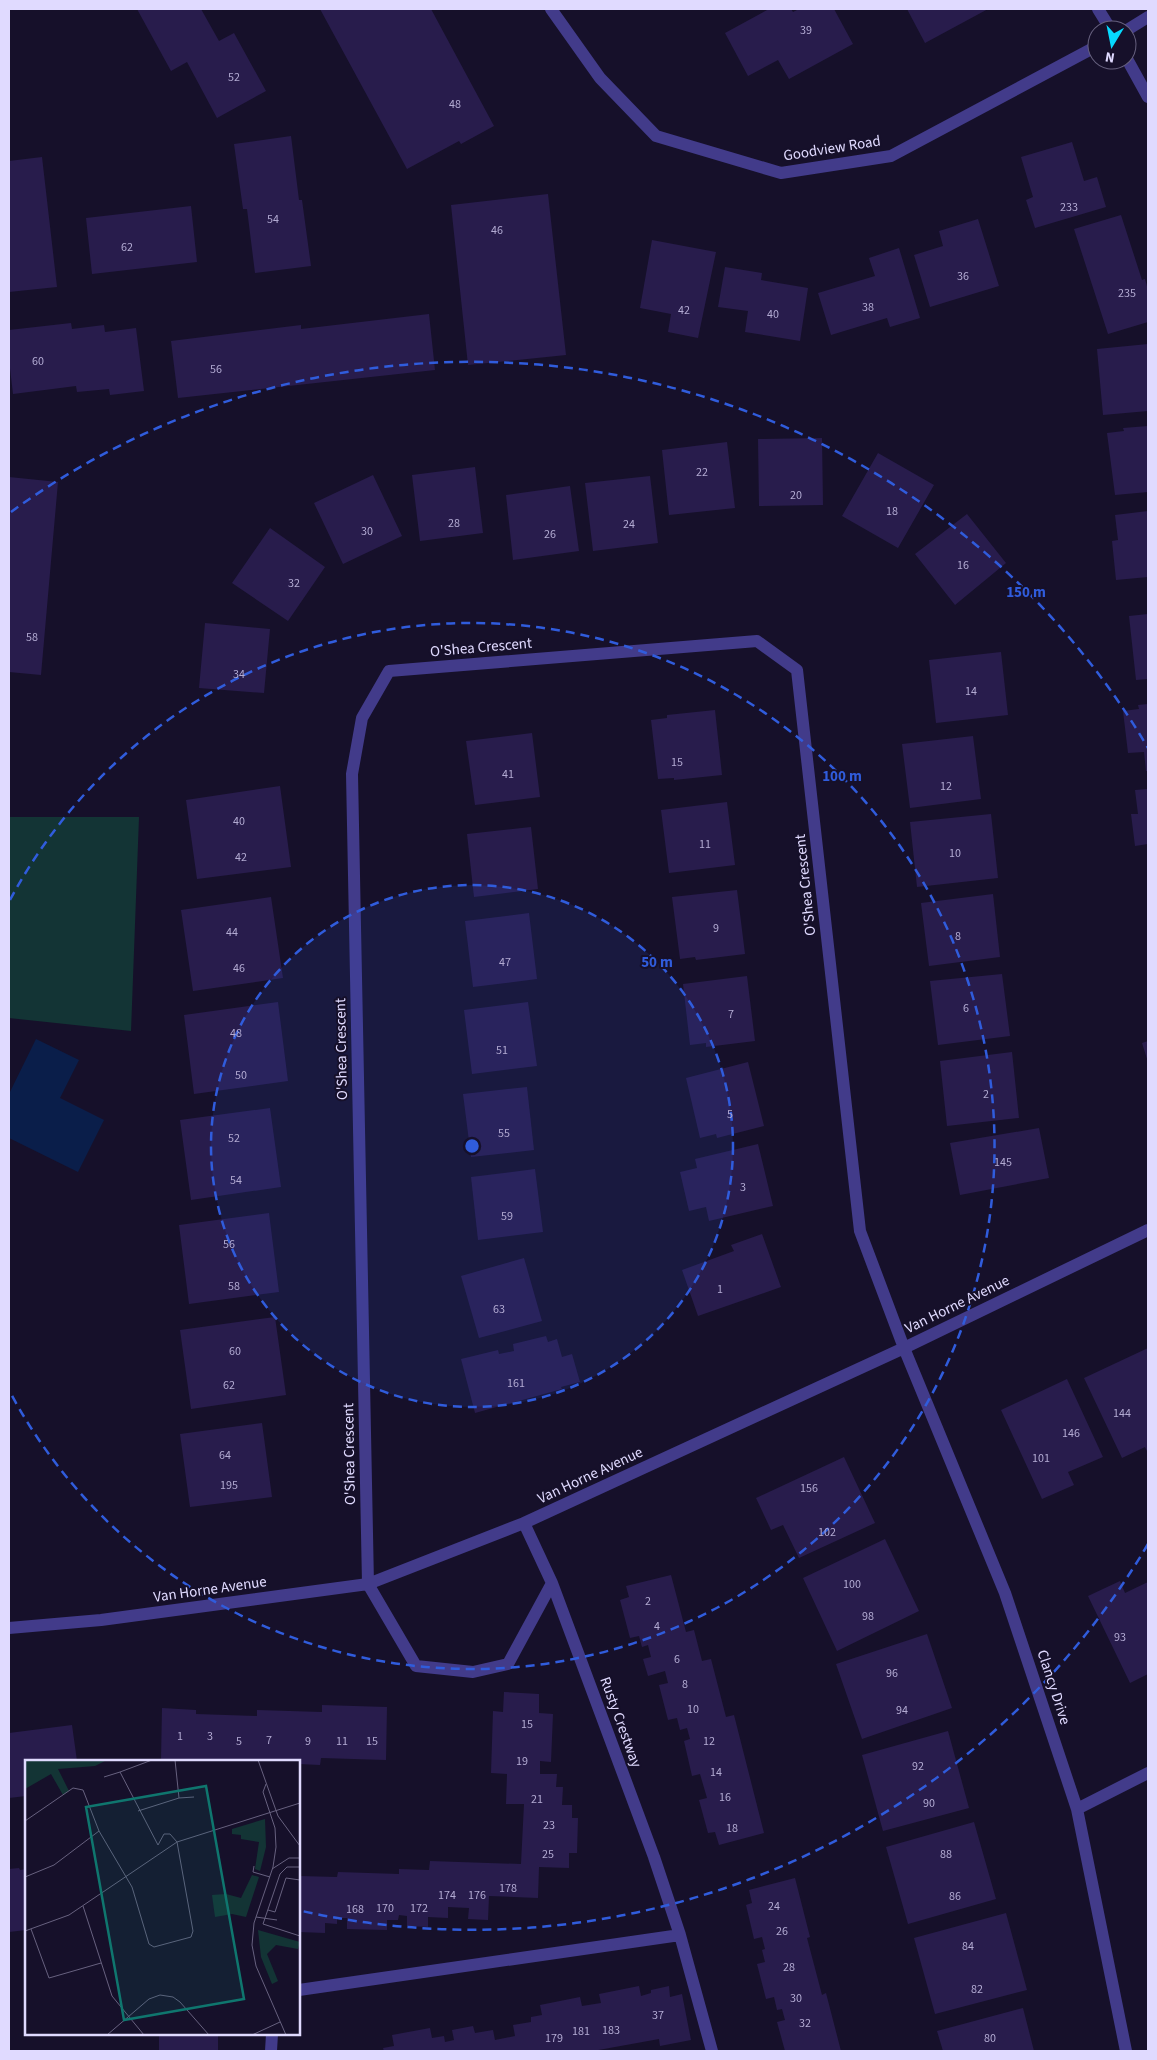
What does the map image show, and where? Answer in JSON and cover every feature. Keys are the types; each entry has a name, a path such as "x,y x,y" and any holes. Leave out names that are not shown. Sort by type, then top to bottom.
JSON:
{"street":[{"name":"Goodview Road","path":"551,9 600,78 656,136 781,174 891,156 1087,51"},
{"path":"1098,9 1105,20"},
{"path":"1137,24 1148,17"},
{"path":"1133,70 1148,97"},
{"name":"O'Shea Crescent","path":"368,1584 352,774 362,718 388,671 756,641 797,670 860,1231 904,1348"},
{"name":"Van Horne Avenue","path":"9,1628 101,1620 368,1584 524,1523 904,1348 1148,1230"},
{"name":"Clancy Drive","path":"904,1348 1005,1593 1077,1810 1126,2051"},
{"name":"Rusty Crestway","path":"524,1523 552,1583 654,1858 680,1935 712,2051"},
{"path":"368,1584 416,1666 473,1672 508,1664 552,1583"},
{"path":"1077,1810 1148,1773"},
{"path":"300,1990 680,1935"},
{"path":"271,2051 272,2035"}],"green space":[{"path":"9,817 139,817 131,1031 9,1018"}],"water":[{"path":"36,1039 79,1060 60,1098 104,1120 78,1172 9,1138 9,1094"}],"building":[{"path":"137,9 201,9 219,41 234,33 266,91 217,118 187,62 171,71"},
{"path":"320,9 431,9 494,126 461,144 459,141 407,169"},
{"path":"769,9 791,9 793,12 799,9 834,9 853,44 789,79 778,60 748,76 725,33"},
{"path":"907,9 988,9 925,43"},
{"path":"291,136 299,200 302,200 311,266 255,273 247,209 243,209 234,144"},
{"path":"1072,142 1084,181 1097,177 1106,207 1035,228 1026,200 1033,197 1021,157"},
{"path":"42,157 57,287 9,292 9,161"},
{"path":"548,194 566,355 468,365 451,205"},
{"path":"191,206 197,262 92,274 86,218"},
{"path":"1121,215 1142,280 1145,279 1148,290 1148,322 1108,334 1074,229"},
{"path":"978,219 999,286 930,307 914,255 943,246 939,231"},
{"path":"652,240 716,252 698,338 668,332 671,314 640,308"},
{"path":"899,248 920,318 890,327 887,318 831,335 818,293 875,276 869,258"},
{"path":"725,267 762,273 761,280 808,288 800,341 745,332 748,311 718,307"},
{"path":"429,314 435,370 178,398 171,341 301,325 301,329"},
{"path":"71,323 72,329 104,325 105,332 136,328 144,391 110,395 109,389 77,392 76,386 13,394 9,360 9,330"},
{"path":"1148,344 1148,411 1103,415 1097,349"},
{"path":"1148,426 1148,492 1115,495 1107,433 1124,431 1123,428"},
{"path":"822,438 823,505 759,506 758,439"},
{"path":"727,442 735,508 669,515 662,450"},
{"path":"878,453 934,485 898,548 842,516"},
{"path":"475,467 483,533 420,541 412,475"},
{"path":"373,475 402,536 343,564 314,503"},
{"path":"650,476 658,543 593,551 585,483"},
{"path":"9,477 58,482 41,675 9,672"},
{"path":"570,486 579,551 513,560 506,495"},
{"path":"1148,511 1148,577 1116,580 1112,541 1118,540 1115,515"},
{"path":"967,514 1006,563 955,605 915,554"},
{"path":"270,528 325,567 288,621 232,583"},
{"path":"1148,614 1148,679 1136,680 1129,616"},
{"path":"205,623 270,629 264,693 199,688"},
{"path":"1001,652 1008,715 936,723 929,660"},
{"path":"1148,704 1148,771 1146,771 1144,752 1128,753 1123,711 1139,709 1138,705"},
{"path":"715,710 722,775 674,780 674,778 658,779 651,720 667,718 667,715"},
{"path":"532,733 540,797 475,805 466,741"},
{"path":"973,736 981,799 910,808 902,744"},
{"path":"280,786 291,867 197,879 186,800"},
{"path":"1148,789 1148,844 1135,846 1131,814 1138,814 1135,790"},
{"path":"727,802 735,865 669,873 661,810"},
{"path":"991,814 998,878 917,887 910,822"},
{"path":"531,827 538,889 474,897 467,834"},
{"path":"737,890 745,954 696,960 695,957 680,959 672,897"},
{"path":"993,894 1000,957 929,966 921,903"},
{"path":"271,897 283,978 193,991 181,910"},
{"path":"529,913 537,979 473,987 465,921"},
{"path":"1002,974 1010,1036 938,1045 930,981"},
{"path":"747,976 755,1041 706,1047 706,1043 690,1045 683,984"},
{"path":"278,1002 288,1081 194,1094 184,1015"},
{"path":"528,1002 537,1066 472,1074 464,1010"},
{"path":"1148,1041 1148,1062 1142,1043"},
{"path":"1012,1052 1019,1118 947,1126 940,1061"},
{"path":"748,1062 764,1126 717,1138 716,1134 700,1138 686,1078"},
{"path":"527,1087 534,1150 471,1157 463,1094"},
{"path":"270,1108 281,1187 191,1200 180,1120"},
{"path":"1039,1128 1049,1178 960,1195 950,1143"},
{"path":"758,1144 773,1206 709,1221 706,1207 689,1211 680,1172 697,1168 695,1159"},
{"path":"535,1169 543,1232 478,1240 471,1177"},
{"path":"269,1213 279,1292 189,1304 179,1225"},
{"path":"762,1234 781,1287 698,1316 682,1270 734,1251 731,1245"},
{"path":"524,1258 542,1321 479,1338 461,1276"},
{"path":"275,1317 286,1395 191,1409 180,1330"},
{"path":"546,1336 548,1342 557,1339 562,1357 572,1354 580,1382 561,1387 562,1389 475,1413 461,1359 498,1350 499,1354 514,1351 513,1344"},
{"path":"1148,1348 1148,1453 1145,1447 1122,1458 1084,1378"},
{"path":"1067,1379 1103,1457 1068,1472 1074,1485 1042,1499 1001,1410"},
{"path":"262,1423 272,1497 190,1507 180,1434"},
{"path":"844,1457 875,1523 799,1558 783,1525 771,1530 756,1498"},
{"path":"885,1539 919,1611 837,1651 803,1578"},
{"path":"671,1575 686,1632 694,1630 702,1661 711,1659 726,1717 734,1715 764,1833 719,1845 715,1832 708,1833 699,1800 707,1798 700,1774 692,1776 684,1741 690,1739 687,1728 680,1730 677,1718 668,1720 659,1685 668,1683 665,1671 648,1676 643,1659 651,1657 648,1645 642,1647 639,1636 630,1638 620,1600 629,1597 626,1586"},
{"path":"1120,1581 1125,1593 1148,1582 1148,1674 1130,1683 1088,1596"},
{"path":"927,1634 952,1708 862,1739 836,1664"},
{"path":"504,1692 539,1694 539,1713 553,1714 551,1762 540,1761 540,1774 557,1774 556,1787 563,1787 562,1805 572,1805 572,1818 578,1818 577,1853 569,1853 569,1868 539,1867 538,1898 489,1896 488,1920 468,1919 469,1908 448,1907 448,1918 428,1917 428,1927 407,1926 407,1916 399,1915 398,1920 387,1920 387,1930 347,1929 347,1918 337,1918 337,1924 325,1923 325,1933 300,1932 300,1876 337,1877 338,1872 399,1874 399,1869 429,1870 430,1861 521,1864 524,1804 506,1804 507,1774 491,1773 493,1711 503,1712"},
{"path":"322,1705 387,1707 386,1760 321,1758 320,1765 300,1764 300,1760 161,1760 162,1708 196,1710 196,1714 257,1716 257,1710 322,1712"},
{"path":"72,1725 77,1760 25,1760 25,1796 9,1798 9,1733"},
{"path":"948,1731 969,1808 883,1831 862,1755"},
{"path":"974,1822 996,1899 908,1924 886,1847"},
{"path":"9,1869 25,1869 25,1930 9,1932"},
{"path":"795,1878 810,1937 807,1938 822,1995 826,1993 841,2051 785,2051 777,2022 785,2020 782,2009 777,2010 774,1997 766,1999 757,1964 765,1962 762,1950 765,1949 762,1937 754,1939 746,1905 752,1903 749,1890"},
{"path":"1006,1913 1027,1990 935,2014 914,1938"},
{"path":"639,1986 641,1996 651,1993 651,1990 669,1986 670,1997 682,1994 691,2040 660,2046 659,2039 593,2051 384,2051 383,2048 394,2046 392,2035 430,2028 432,2038 444,2036 445,2042 454,2040 452,2030 473,2026 475,2033 493,2030 495,2040 515,2036 513,2025 531,2022 531,2017 542,2015 540,2005 580,1997 582,2006 601,2003 599,1994"},
{"path":"1023,2008 1034,2051 943,2051 937,2031"},
{"path":"159,2035 218,2035 218,2051 159,2051"}]}
